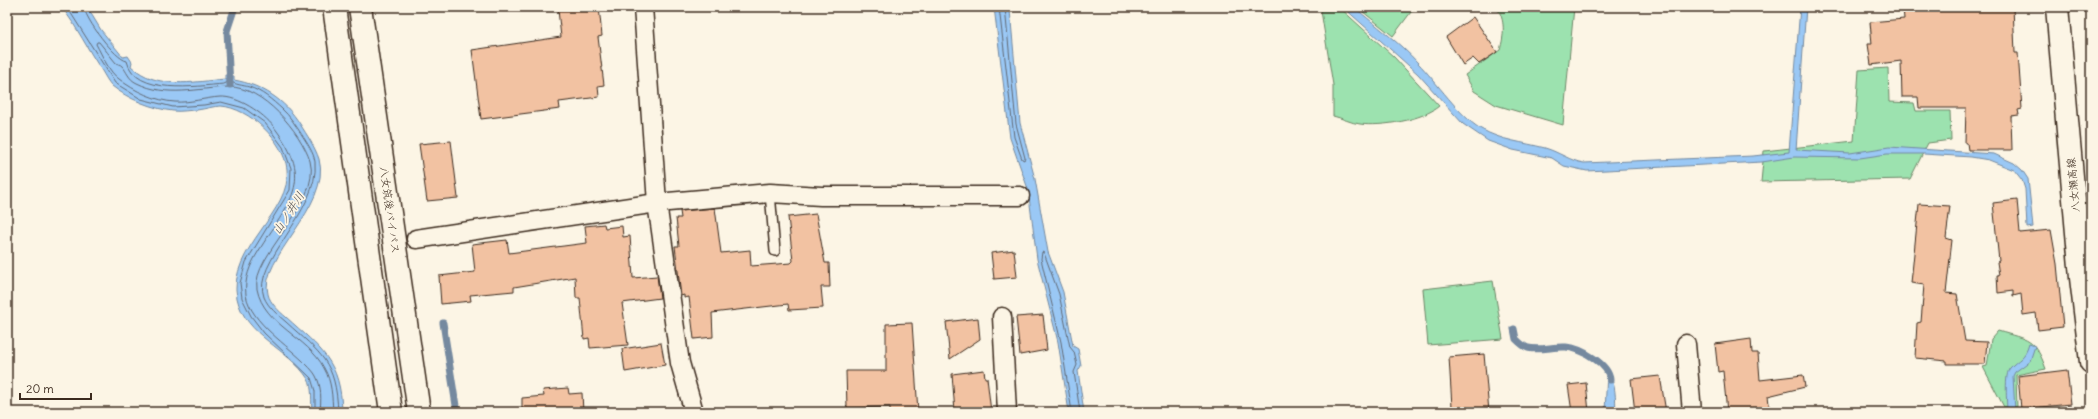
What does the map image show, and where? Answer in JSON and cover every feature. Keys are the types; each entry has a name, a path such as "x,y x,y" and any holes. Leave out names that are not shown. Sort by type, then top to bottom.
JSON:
{"main road":[{"path":"334,7 391,412"},
{"name":"八女筑後バイパス","path":"360,7 419,412"},
{"name":"八女瀬高線","path":"2057,7 2081,278 2091,362"}],"street":[{"path":"643,7 657,203 680,363 694,412"},
{"path":"416,239 657,203 770,193 821,196 1020,196"},
{"path":"1002,317 1007,412"},
{"path":"1686,344 1692,412"}],"lane":[{"path":"770,193 775,251"}],"green space":[{"path":"1324,7 1339,7 1394,57 1439,106 1432,111 1413,119 1369,125 1333,116 1333,85 1321,11"},
{"path":"1357,7 1414,7 1414,8 1393,36"},
{"path":"1496,7 1574,7 1563,125 1496,105 1474,91 1465,75 1500,50 1503,22"},
{"path":"1888,68 1889,102 1914,103 1916,111 1950,111 1951,140 1928,143 1910,179 1761,182 1764,151 1854,141 1859,70"},
{"path":"1493,281 1503,339 1428,345 1423,289"},
{"path":"1998,331 2017,336 2029,342 2038,351 2046,369 2016,375 2017,407 2004,407 1983,367 1987,366 1991,339"}],"water":[{"name":"山ノ井川","path":"62,7 87,7 101,30 123,57 128,56 132,62 131,66 141,74 152,79 175,83 225,79 225,75 234,76 234,80 244,82 272,95 294,115 311,141 319,159 320,177 315,195 306,213 283,248 274,265 268,280 268,294 275,307 309,338 327,357 338,380 342,412 312,412 311,391 308,379 300,368 268,342 249,322 242,311 237,298 237,280 241,263 280,200 286,185 287,169 284,158 272,137 253,119 232,108 215,106 197,110 165,110 141,103 118,91 108,81 73,22"},
{"path":"994,7 1009,7 1010,10 1020,123 1035,179 1048,252 1063,292 1073,346 1078,349 1081,366 1078,371 1084,412 1069,412 1058,342 1037,259 1028,189 1010,138"},
{"path":"1343,7 1354,7 1411,55 1465,116 1481,129 1505,139 1545,148 1584,163 1753,156 1789,152 1800,7 1806,7 1796,150 1850,153 1889,147 1994,154 2014,163 2022,170 2028,179 2033,227 2027,228 2025,189 2022,180 2014,170 1989,160 1971,157 1924,154 1887,154 1860,158 1794,157 1762,162 1587,171 1564,166 1552,158 1513,150 1488,141 1463,124 1418,74"},
{"path":"2029,344 2035,346 2030,361 2015,372 2013,376 2015,412 2007,412 2006,382 2008,371 2023,356"},
{"path":"1607,372 1614,386 1616,412 1605,412"}],"building":[{"path":"562,7 599,7 602,36 598,37 604,85 598,86 599,97 559,102 560,109 481,119 472,50 561,37 558,10 562,9"},
{"path":"1903,7 2013,7 2015,53 2018,53 2022,109 2018,110 2019,115 2011,116 2012,150 1968,150 1967,143 1965,143 1966,108 1919,108 1918,97 1902,97 1901,61 1871,65 1868,44 1872,44 1870,22 1904,19"},
{"path":"1473,17 1497,52 1479,64 1473,58 1463,65 1446,37"},
{"path":"451,141 458,198 427,201 419,144"},
{"path":"2017,200 2020,233 2051,230 2057,264 2063,327 2038,330 2036,313 2023,315 2021,294 2013,296 2013,291 1998,293 1997,275 1999,275 1997,262 1999,261 1993,203"},
{"path":"1919,204 1950,206 1946,238 1952,240 1946,293 1957,294 1965,341 1987,342 1985,364 1947,364 1947,361 1915,358 1917,323 1921,322 1924,285 1911,283"},
{"path":"715,208 721,253 750,250 751,266 791,263 793,261 788,217 816,214 825,263 829,263 830,287 821,287 823,308 789,310 788,304 712,313 713,337 694,339 689,297 684,298 684,295 681,296 675,246 679,246 676,218 681,218 680,211"},
{"path":"604,224 605,228 622,226 623,237 630,236 633,278 657,276 660,298 622,303 628,345 590,348 589,338 584,339 580,298 576,298 575,277 514,287 514,291 470,295 471,301 441,304 439,276 475,272 472,244 507,240 509,253 587,243 585,226"},
{"path":"1014,250 1017,277 994,279 991,253"},
{"path":"1043,315 1047,350 1020,355 1016,317"},
{"path":"978,318 980,339 950,359 946,322"},
{"path":"912,323 918,412 890,412 890,407 847,408 846,371 886,371 886,324"},
{"path":"1751,339 1752,353 1758,353 1760,380 1803,375 1805,387 1768,396 1770,412 1727,412 1723,371 1718,372 1715,344"},
{"path":"661,343 665,365 625,372 622,349"},
{"path":"1484,354 1489,412 1455,412 1455,407 1452,407 1449,357"},
{"path":"984,370 985,378 987,378 991,412 955,412 952,374"},
{"path":"2067,370 2071,404 2021,409 2018,376"},
{"path":"1660,376 1666,412 1635,412 1631,379"},
{"path":"1586,383 1589,412 1572,412 1568,385"},
{"path":"568,388 569,394 582,393 583,412 522,412 522,398 544,396 543,390"}],"waterway":[{"path":"230,85 227,31 235,7"},
{"path":"443,323 457,412"},
{"path":"1514,329 1516,339 1523,346 1528,348 1537,349 1566,347 1579,350 1600,363 1605,368 1610,380"}]}
